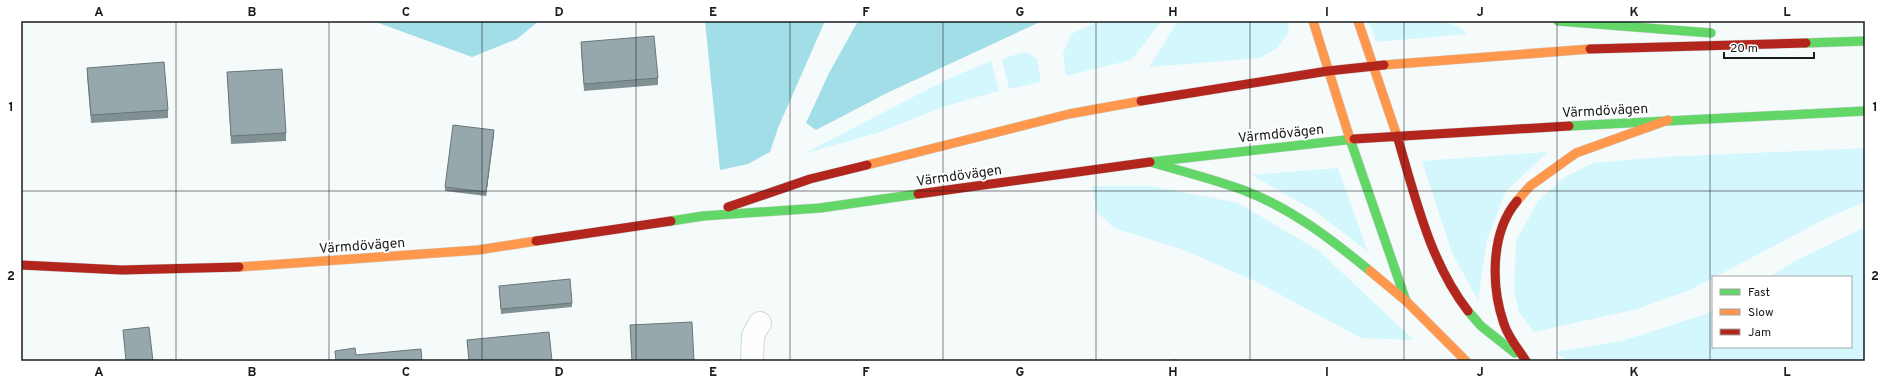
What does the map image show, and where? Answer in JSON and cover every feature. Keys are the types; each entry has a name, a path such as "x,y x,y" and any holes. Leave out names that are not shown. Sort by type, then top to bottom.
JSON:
{"main road":[{"path":"1313,21 1350,139 1406,301"},
{"path":"1358,21 1431,243 1451,288 1478,323 1526,361"},
{"path":"1558,21 1717,34"},
{"name":"Värmdövägen","path":"1733,35 1820,42"},
{"name":"Värmdövägen","path":"703,216 810,179 1070,114 1183,93 1328,71 1373,65 1588,49 1865,42"},
{"name":"Värmdövägen","path":"21,264 122,270 222,268 478,250 703,216 820,208 1150,162 1350,139 1668,120 1865,111"},
{"path":"1526,361 1504,326 1496,294 1495,261 1502,230 1513,206 1530,186 1576,153 1668,120"},
{"path":"1150,162 1243,190 1286,210 1329,237 1406,301 1466,361"}],"street":[{"path":"752,361 753,335 760,323"}],"shaded area":[{"path":"373,21 539,21 517,39 472,57"},
{"path":"705,21 825,21 778,128 770,152 748,164 720,170"},
{"path":"858,21 1042,21 887,93 816,130 806,123 829,73"},
{"path":"1100,21 1162,21 1131,60 1066,76 1063,54 1071,34"},
{"path":"1178,21 1289,21 1288,34 1277,48 1260,58 1149,67"},
{"path":"1369,21 1436,21 1460,28 1467,34 1376,42"},
{"path":"1021,53 1028,53 1037,59 1041,82 1009,89 1002,59"},
{"path":"991,61 999,91 949,105 877,133 803,154 950,78"},
{"path":"1865,148 1865,202 1829,217 1717,276 1712,276 1712,278 1690,290 1637,309 1534,332 1519,312 1514,289 1516,241 1538,201 1563,178 1593,163 1663,157"},
{"path":"1548,152 1506,191 1487,239 1478,300 1452,253 1422,161"},
{"path":"1338,168 1368,252 1315,211 1252,175"},
{"path":"1092,186 1151,186 1238,203 1318,250 1414,340 1361,338 1257,282 1181,249 1114,228 1097,212"},
{"path":"1865,227 1865,361 1568,361 1555,352 1622,341 1706,314 1712,311 1712,348 1852,348 1852,276 1771,276 1797,260"}],"building":[{"path":"654,36 658,78 584,84 581,42"},
{"path":"164,62 168,110 91,115 87,68"},
{"path":"282,69 286,133 231,136 227,72"},
{"path":"453,125 494,130 486,192 445,187"},
{"path":"570,279 572,303 501,309 499,286"},
{"path":"692,322 694,361 632,361 630,325"},
{"path":"149,327 153,361 126,361 123,330"},
{"path":"549,332 552,361 469,361 467,340"},
{"path":"355,348 356,355 421,349 422,361 336,361 335,351"}],"traffic: fast":[{"path":"1558,21 1711,33"},
{"path":"1806,43 1865,41"},
{"path":"1569,126 1865,111"},
{"path":"1350,139 1406,301"},
{"path":"1150,162 1354,139"},
{"path":"1150,162 1220,182 1261,197 1310,225 1370,271"},
{"path":"671,221 703,216 820,208 918,194"},
{"path":"1468,311 1481,326 1515,353"}],"traffic: slow":[{"path":"1313,21 1350,139"},
{"path":"1358,21 1397,136"},
{"path":"1384,65 1590,49"},
{"path":"867,165 1069,114 1141,101"},
{"path":"1517,201 1530,186 1576,153 1668,120"},
{"path":"239,267 478,250 536,241"},
{"path":"1370,271 1406,301 1466,361"}],"traffic: jam":[{"path":"1590,49 1806,43"},
{"path":"1141,101 1328,71 1384,65"},
{"path":"1354,139 1569,126"},
{"path":"1397,136 1417,204 1433,249 1454,292 1468,311"},
{"path":"918,194 1150,162"},
{"path":"728,207 810,179 867,165"},
{"path":"1517,201 1508,214 1502,229 1498,244 1495,277 1497,294 1504,324 1511,339 1526,361"},
{"path":"536,241 671,221"},
{"path":"21,265 122,270 239,267"}]}
